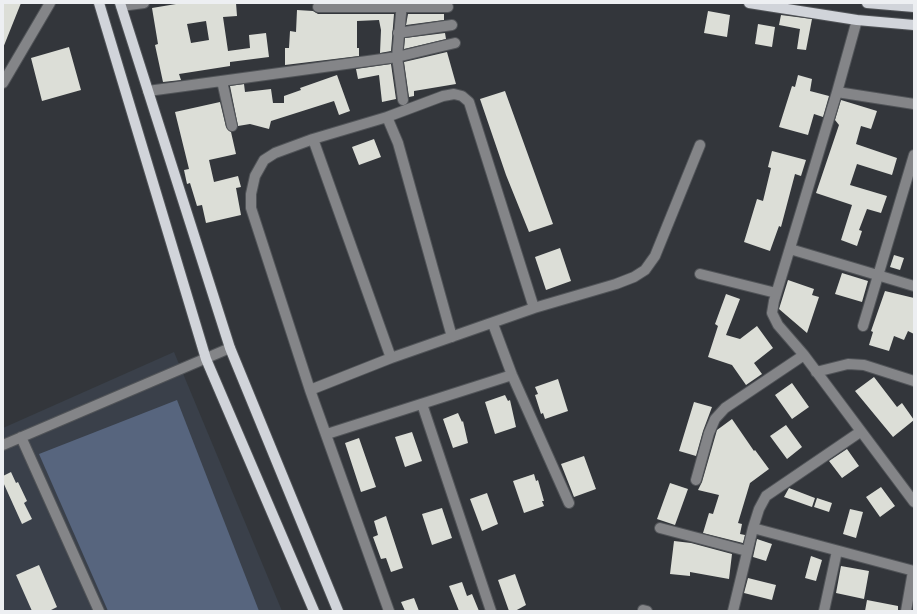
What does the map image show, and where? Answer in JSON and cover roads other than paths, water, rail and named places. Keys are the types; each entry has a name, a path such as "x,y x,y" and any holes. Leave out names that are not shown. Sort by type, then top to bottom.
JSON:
{"main road":[{"path":"99,3 206,359 314,611"},
{"path":"749,3 857,20 914,24"},
{"path":"867,3 914,7"},
{"path":"121,4 230,348 338,611"}],"street":[{"path":"3,83 50,3"},
{"path":"121,4 144,3"},
{"path":"318,7 402,5 448,6"},
{"path":"402,5 398,33 397,57 403,100"},
{"path":"857,20 837,92 776,293 772,313 778,325 804,355 860,432 914,502"},
{"path":"398,33 452,25"},
{"path":"148,91 397,57 456,42"},
{"path":"222,81 232,126"},
{"path":"837,92 914,104"},
{"path":"389,611 310,390 251,208 251,194 255,176 264,160 275,153 313,139 387,117 443,96 454,94 462,96 469,102 534,308"},
{"path":"387,117 398,143 452,337"},
{"path":"313,139 391,358"},
{"path":"310,390 391,358 494,324 534,308 616,284 634,277 645,270 655,256 700,145"},
{"path":"863,326 914,155"},
{"path":"790,249 914,286"},
{"path":"700,274 776,293"},
{"path":"494,324 512,375 569,503"},
{"path":"3,445 230,348"},
{"path":"696,480 715,419 725,408 804,355"},
{"path":"816,372 848,364 864,365 914,381"},
{"path":"327,434 512,375"},
{"path":"422,404 491,611"},
{"path":"733,611 752,528 759,509 766,496 860,432"},
{"path":"21,437 99,611"},
{"path":"660,528 747,551"},
{"path":"752,528 914,571 906,611"},
{"path":"824,611 837,551"}]}
